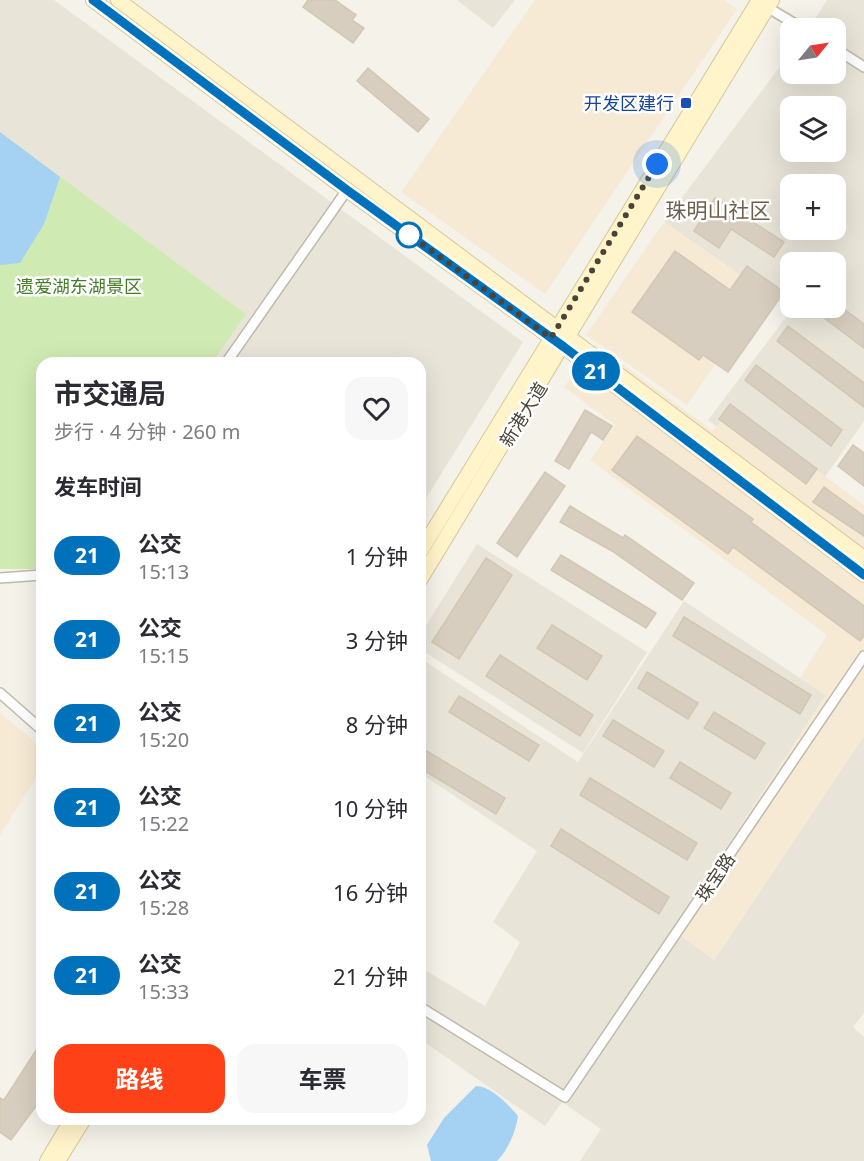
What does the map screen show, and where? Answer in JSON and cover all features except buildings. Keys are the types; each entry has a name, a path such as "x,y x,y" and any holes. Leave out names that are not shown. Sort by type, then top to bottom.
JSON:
{"main road":[{"path":"93,0 347,190 567,341 864,558"},
{"path":"118,0 554,332"},
{"name":"新港大道","path":"426,542 554,332 764,2"},
{"name":"新港大道","path":"426,570 567,341 764,2"},
{"path":"567,341 864,575"},
{"path":"47,1161 68,1125"},
{"path":"58,1161 80,1125"}],"street":[{"path":"764,2 787,18"},
{"path":"846,55 864,67"},
{"path":"230,357 347,190"},
{"path":"0,578 36,575"},
{"name":"珠宝路","path":"426,1012 566,1097 864,656"},
{"path":"0,693 36,725"}],"shaded area":[{"path":"0,0 54,0 523,342 426,498 426,357 216,357 246,314 0,132"},
{"path":"457,0 515,0 493,28"},
{"path":"535,0 724,0 737,9 545,294 401,192"},
{"path":"827,0 864,0 864,421 809,500 708,420 785,318 846,318 846,252 780,252 780,287 765,292 664,222 780,66 780,84 846,84 846,18 815,18"},
{"path":"664,222 765,292 687,405 586,335"},
{"path":"595,344 713,431 731,407 864,505 864,736 714,960 673,929 826,695 800,678 827,635 590,460 615,425 564,387"},
{"path":"477,544 647,652 583,753 426,653 426,625"},
{"path":"684,601 826,695 673,929 714,960 864,736 864,1013 853,1027 864,1037 864,1161 580,1161 601,1129 562,1102 545,1126 426,1043 426,971 485,1006 520,942 493,922 537,851 426,777 426,662 578,762"},
{"path":"0,713 36,743 36,778 0,835"}],"green space":[{"name":"遗爱湖东湖景区","path":"0,132 246,314 216,357 36,357 36,569 0,569"}],"water":[{"path":"0,132 60,177 44,224 20,263 0,265"},
{"path":"476,1086 494,1093 518,1116 505,1151 497,1161 431,1161 427,1145 444,1118"}],"bus line":[{"name":"21","path":"93,0 347,190 564,347 864,575"}],"place":[{"name":"开发区建行","path":"686,103"}],"district":[{"name":"珠明山社区","path":"718,210"}],"route":[{"path":"409,235 403,230 551,338 657,164"}]}
